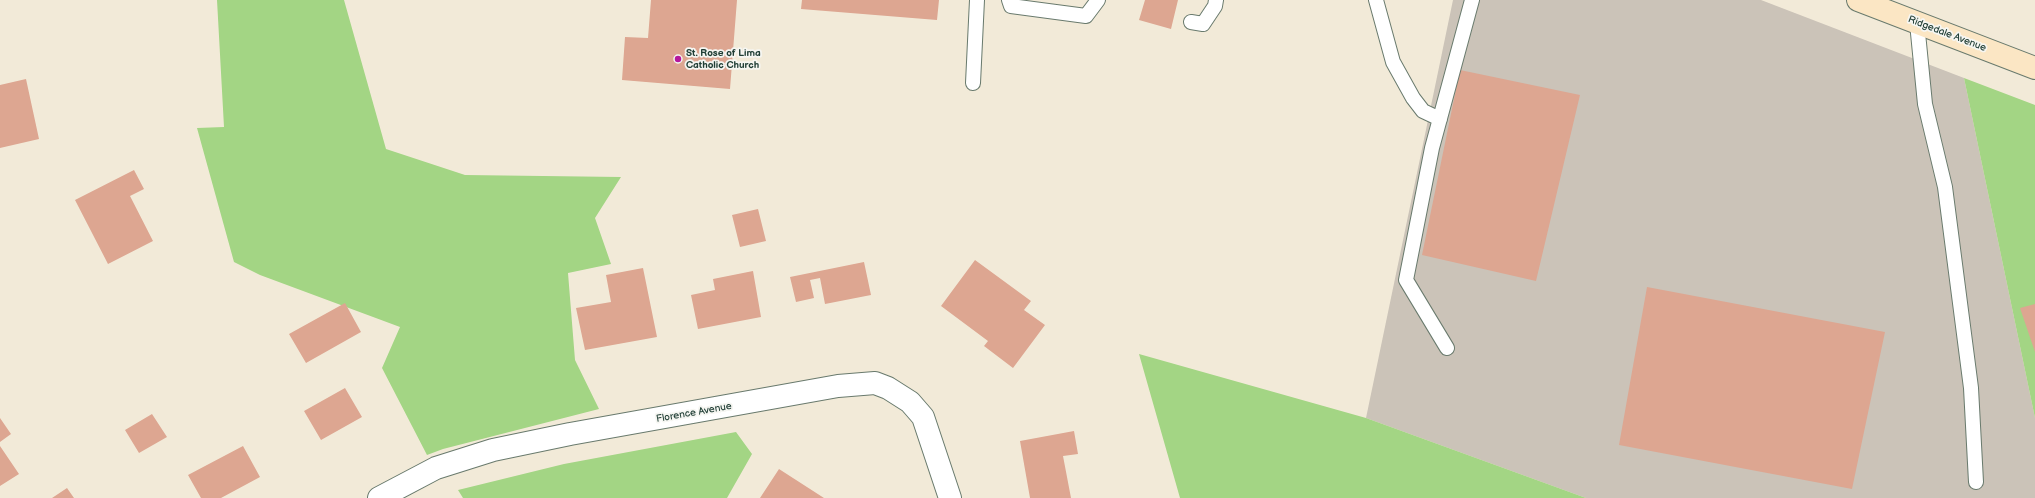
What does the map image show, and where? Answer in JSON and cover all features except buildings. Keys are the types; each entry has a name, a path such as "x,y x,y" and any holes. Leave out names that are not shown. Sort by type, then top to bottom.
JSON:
{"main road":[{"name":"Ridgedale Avenue","path":"1858,0 2035,68"}],"street":[{"name":"Florence Avenue","path":"379,498 436,468 493,450 570,434 838,386 875,383 888,388 910,402 923,417 950,498"}],"lane":[{"path":"973,83 977,0"},
{"path":"1009,0 1011,6 1086,16 1098,0"},
{"path":"1192,22 1203,24 1215,6 1216,0"},
{"path":"1376,0 1393,62 1413,98 1423,111 1440,119"},
{"path":"1447,348 1406,280 1432,148 1472,0"},
{"path":"1917,23 1925,104 1945,187 1971,388 1976,482"}],"shaded area":[{"path":"1453,0 1761,0 1964,78 2035,418 2035,498 1586,498 1366,418"}],"green space":[{"path":"217,0 344,0 386,149 465,175 621,177 595,218 611,264 568,273 575,360 599,409 443,449 427,455 382,368 400,327 260,275 234,262 197,128 224,127"},
{"path":"1964,78 2035,105 2035,418"},
{"path":"1139,354 1366,418 1586,498 1180,498"},
{"path":"736,432 752,454 727,498 463,498 458,490 564,464"}],"place":[{"name":"St. Rose of Lima Catholic Church","path":"678,59"}]}
